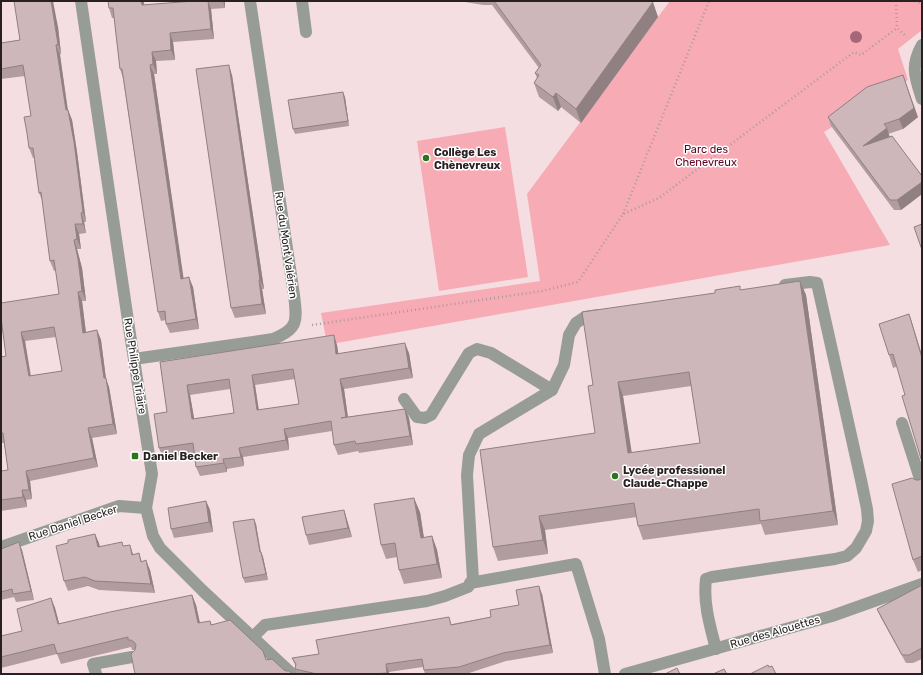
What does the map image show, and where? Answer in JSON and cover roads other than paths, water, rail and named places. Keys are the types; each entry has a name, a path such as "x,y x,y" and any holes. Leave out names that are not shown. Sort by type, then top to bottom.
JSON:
{"street":[{"name":"Rue Philippe Triaire","path":"81,1 152,474 146,508 153,536 160,548 203,591 292,674"},
{"name":"Rue du Mont Valérien","path":"134,359 273,338 284,334 292,328 295,321 296,314 294,296 250,1"},
{"path":"302,1 306,32"},
{"path":"921,47 914,68 916,81 922,99"},
{"path":"716,648 706,609 706,579 847,556 856,548 866,531 868,521 861,480 816,283 810,282 771,288"},
{"path":"253,637 265,625 427,601 468,587 473,580 467,475 468,455 479,434 552,390 564,365 569,334 576,323 585,317 609,313"},
{"path":"404,399 417,417 425,418 431,415 469,353 477,349 491,352 552,390"},
{"path":"902,423 922,485"},
{"name":"Rue Daniel Becker","path":"1,547 119,506 146,508"},
{"path":"470,583 576,564 599,640 605,674"},
{"name":"Rue des Alouettes","path":"625,674 832,616 922,584"},
{"path":"96,674 94,664 132,657"}],"place":[{"name":"Collège Les Chènevreux","path":"426,158"},
{"name":"Daniel Becker","path":"135,456"},
{"name":"Lycée professionel Claude-Chappe","path":"615,476"}],"park label":[{"name":"Parc des Chenevreux","path":"706,155"}]}
